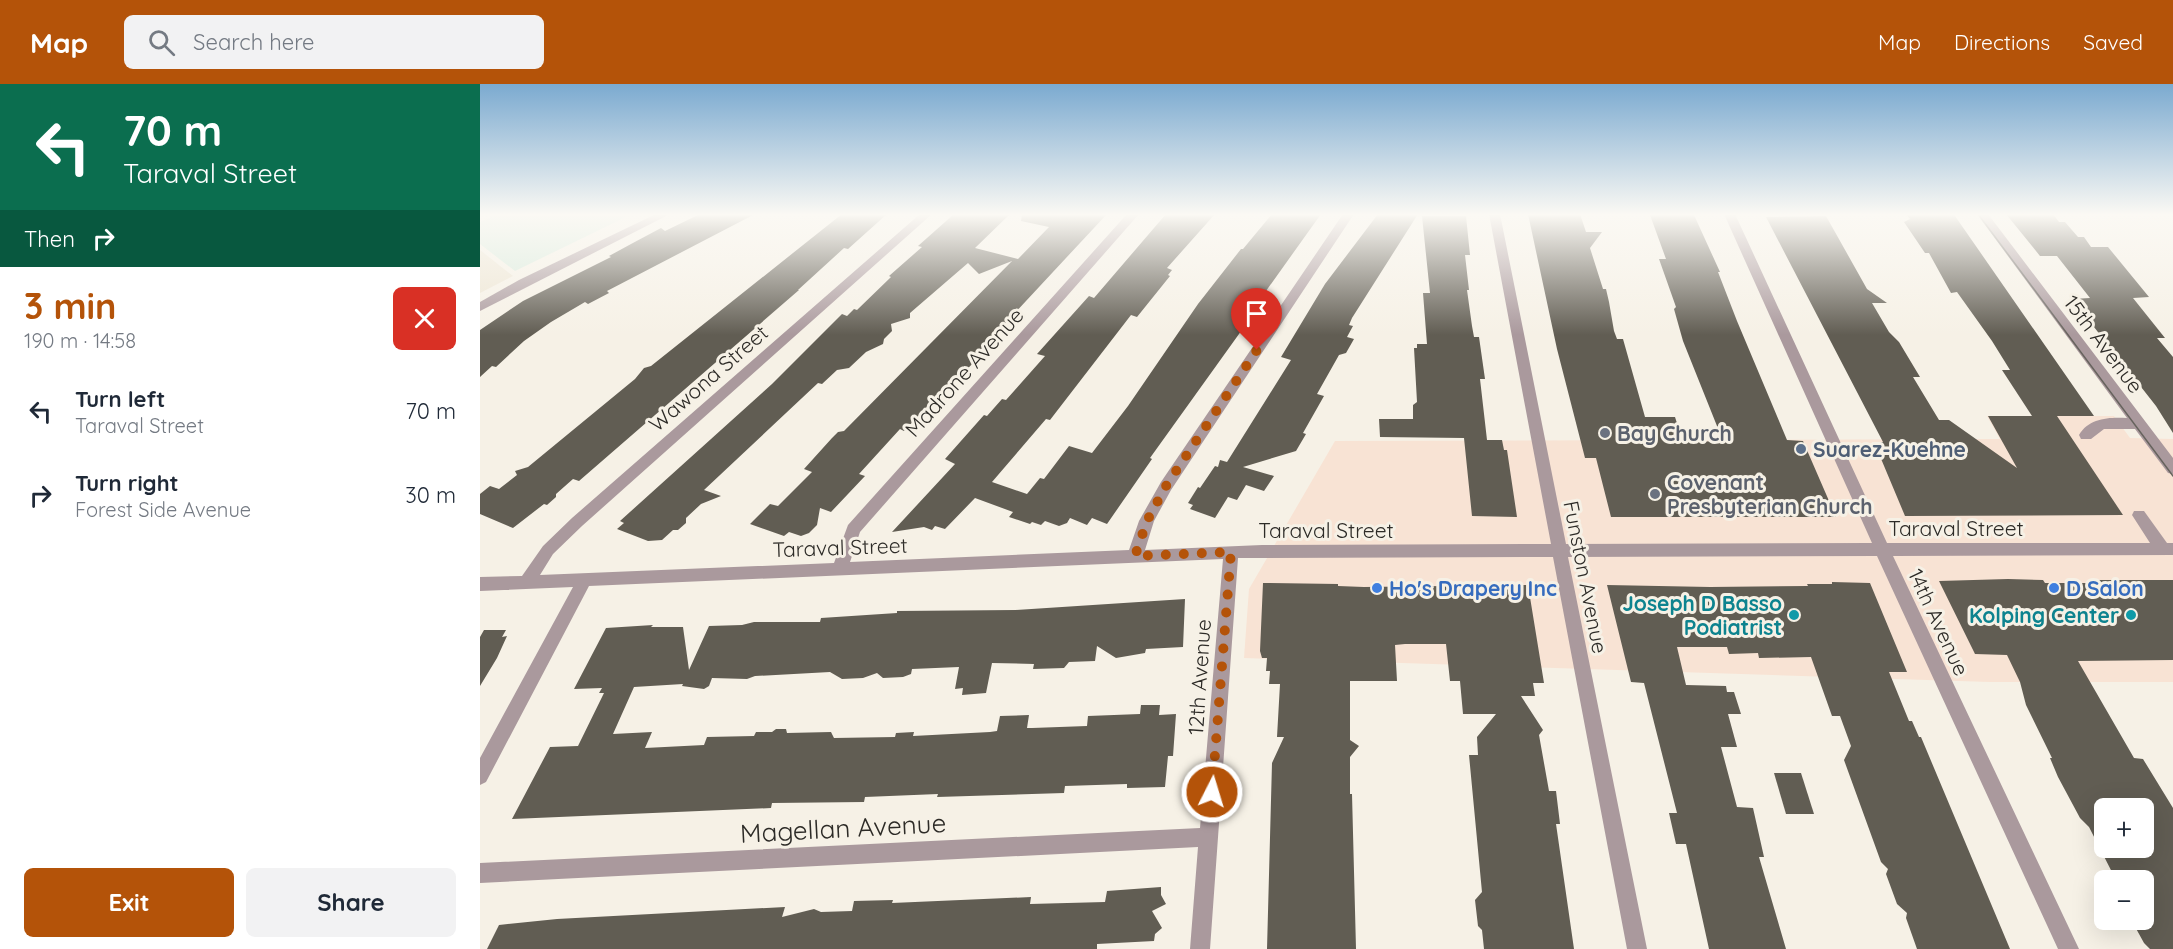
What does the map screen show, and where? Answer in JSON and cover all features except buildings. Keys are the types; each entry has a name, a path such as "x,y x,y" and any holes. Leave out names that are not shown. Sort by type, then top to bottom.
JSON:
{"street":[{"path":"480,307 582,254"},
{"name":"Wawona Street","path":"526,582 548,550 577,522 880,254"},
{"name":"Madrone Avenue","path":"840,567 853,529 1097,254"},
{"path":"1135,556 1147,521 1166,486 1321,254"},
{"name":"Funston Avenue","path":"1502,254 1637,949"},
{"name":"14th Avenue","path":"1748,254 1882,550 2069,949"},
{"name":"15th Avenue","path":"2012,254 2173,469"},
{"path":"2086,435 2090,428 2098,425 2139,424"},
{"path":"2139,515 2168,549"},
{"name":"Taraval Street","path":"480,584 1231,552 2168,549"},
{"name":"12th Avenue","path":"1200,949 1231,552"},
{"path":"480,776 585,579"},
{"name":"Magellan Avenue","path":"480,873 1209,837"}],"shaded area":[{"path":"480,254 486,254 513,276 480,293"},
{"path":"1987,416 2114,416 2130,438 2173,439 2173,682 1990,682 1244,658 1249,589 1335,441 2000,439"}],"green space":[{"path":"493,254 549,254 515,271"}],"tram line":[{"path":"2008,254 2173,476"}],"place":[{"name":"Bay Church","path":"1605,433"},
{"name":"Suarez-Kuehne","path":"1801,449"},
{"name":"Covenant Presbyterian Church","path":"1655,494"},
{"name":"Ho's Drapery Inc","path":"1377,588"},
{"name":"D Salon","path":"2054,588"},
{"name":"Joseph D Basso Podiatrist","path":"1794,615"},
{"name":"Kolping Center","path":"2131,615"}],"route":[{"path":"1212,792 1231,552 1135,556 1147,521 1166,486 1257,350"}]}
